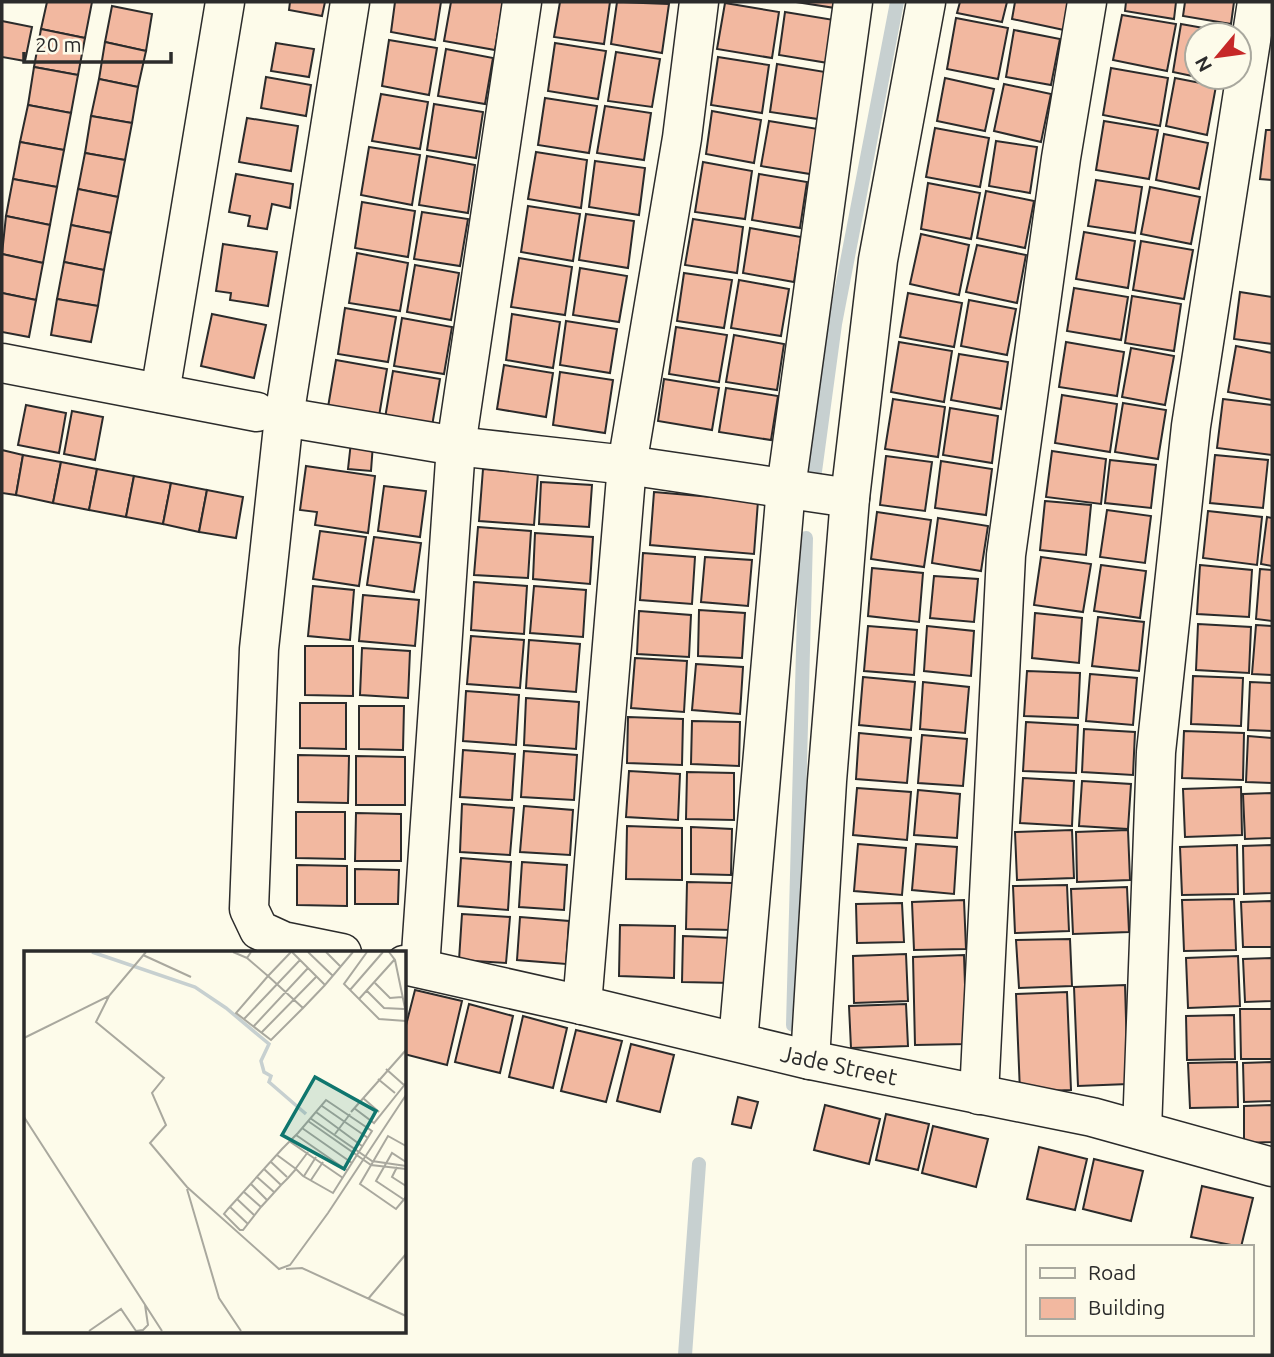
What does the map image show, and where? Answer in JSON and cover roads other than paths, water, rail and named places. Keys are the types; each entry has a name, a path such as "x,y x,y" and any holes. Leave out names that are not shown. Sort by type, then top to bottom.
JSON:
{"street":[{"path":"160,393 225,2"},
{"path":"332,951 283,941 259,930 249,909 270,415 350,2"},
{"path":"412,967 456,446 522,2"},
{"path":"582,1005 627,465 682,138 699,2"},
{"path":"738,1042 786,488 853,2"},
{"path":"810,1060 827,782 850,498 878,260 926,2"},
{"path":"979,1095 1006,555 1061,158 1087,2"},
{"path":"1142,1130 1156,752 1191,426 1257,2"},
{"path":"2,363 270,415 456,446 627,465 850,498"},
{"name":"Jade Street","path":"412,967 810,1060 1092,1117 1272,1167"}],"waterway":[{"path":"813,486 835,324 897,2"},
{"path":"793,1025 806,538"},
{"path":"685,1355 699,1164"}]}
